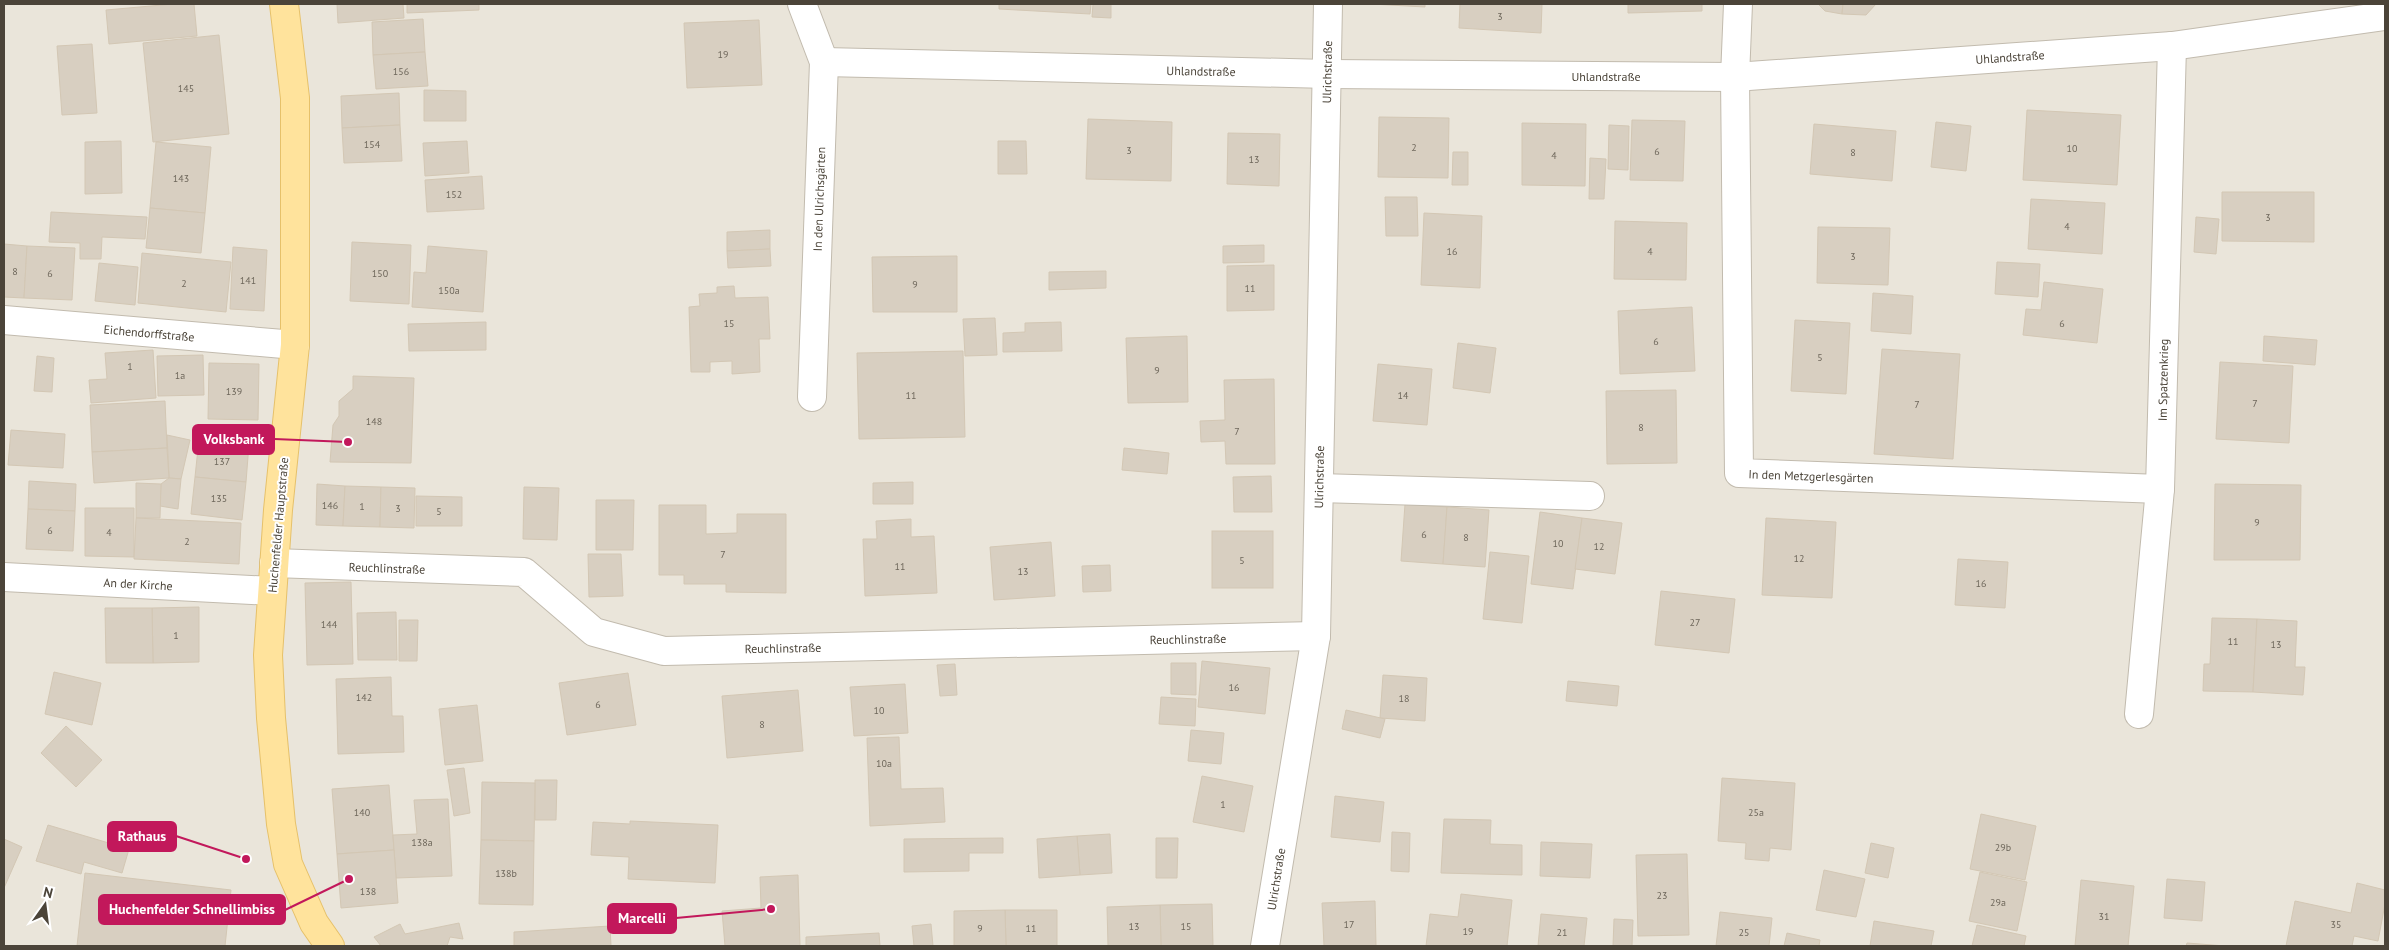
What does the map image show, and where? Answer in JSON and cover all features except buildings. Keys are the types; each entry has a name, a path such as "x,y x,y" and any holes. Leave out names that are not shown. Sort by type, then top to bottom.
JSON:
{"main road":[{"name":"Huchenfelder Hauptstraße","path":"284,4 295,98 295,345 272,591 268,655 271,718 281,824 288,864 314,924 330,946"}],"street":[{"name":"In den Ulrichsgärten","path":"802,4 824,62 812,398"},
{"name":"Ulrichstraße","path":"1265,946 1316,636 1328,4"},
{"path":"1734,77 1738,4"},
{"name":"Uhlandstraße","path":"824,62 1328,74 1734,77 2172,46 2385,16"},
{"name":"Im Spatzenkrieg","path":"2139,714 2160,489 2172,46"},
{"name":"In den Metzgerlesgärten","path":"1734,77 1739,474 2160,489"},
{"name":"Eichendorffstraße","path":"4,320 295,345"},
{"path":"1319,488 1590,496"},
{"name":"Reuchlinstraße","path":"274,563 524,572 594,632 664,651 1316,636"},
{"name":"An der Kirche","path":"4,577 272,591"}],"shaded area":[{"path":"4,4 2385,4 2385,946 4,946"}],"place":[{"name":"Volksbank","path":"348,442"},
{"name":"Rathaus","path":"246,859"},
{"name":"Huchenfelder Schnellimbiss","path":"349,879"},
{"name":"Marcelli","path":"771,909"}]}
